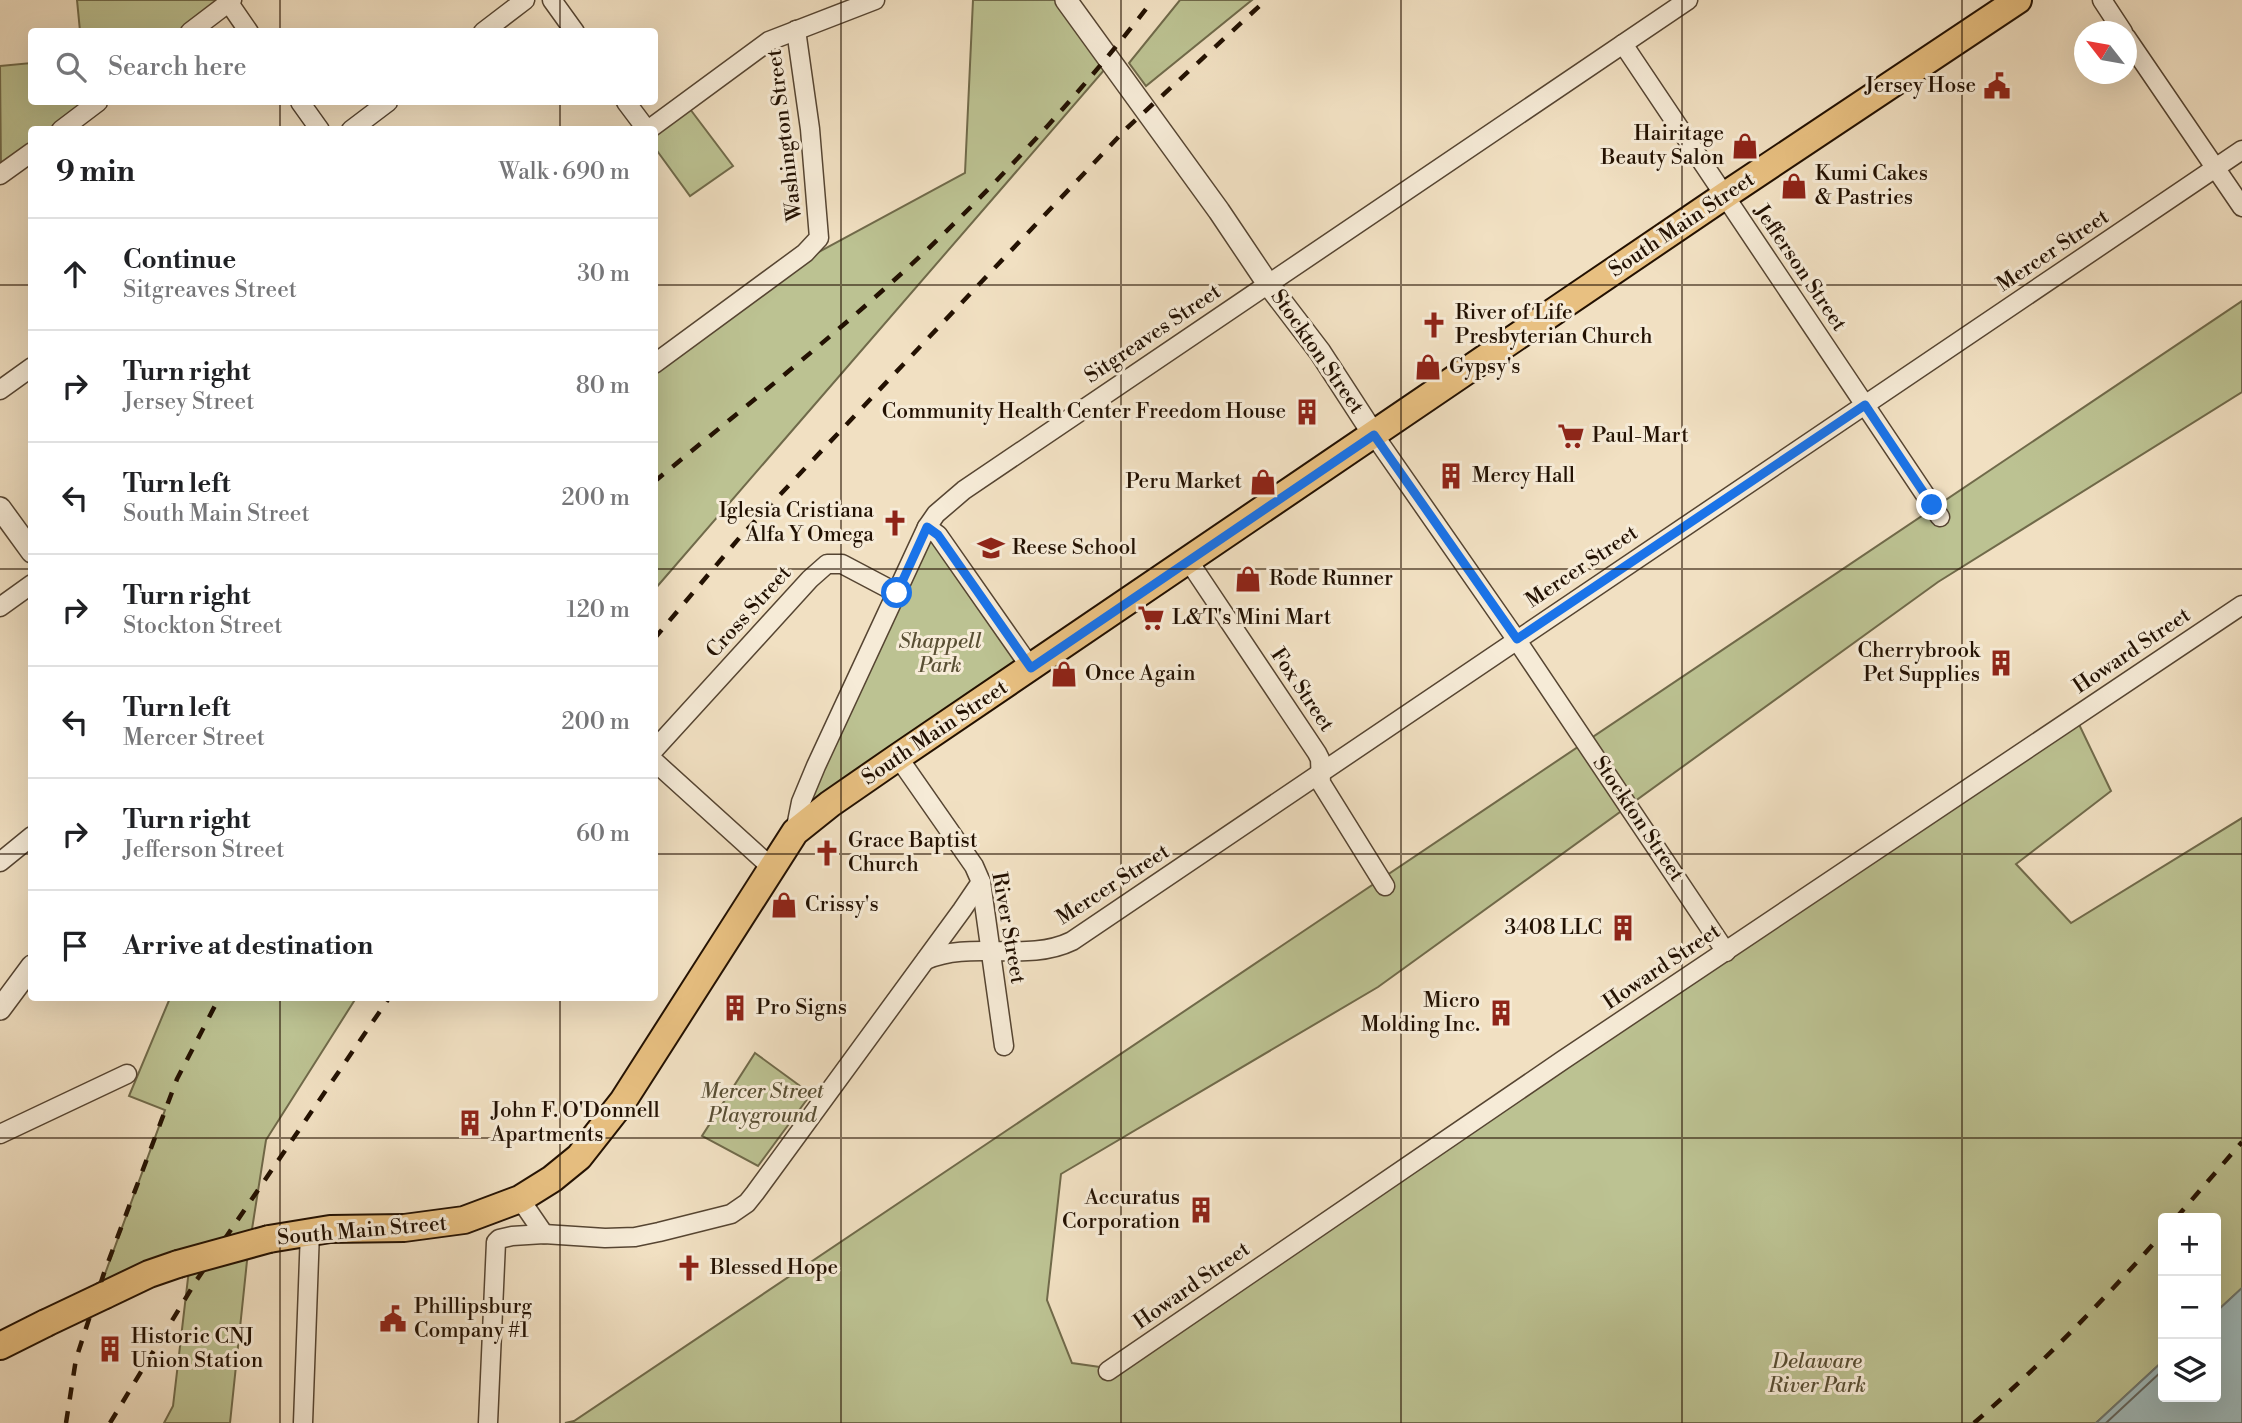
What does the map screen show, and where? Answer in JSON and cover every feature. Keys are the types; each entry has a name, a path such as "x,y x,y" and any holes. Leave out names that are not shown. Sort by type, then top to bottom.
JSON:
{"main road":[{"name":"South Main Street","path":"0,1346 149,1273 178,1264 269,1239 310,1231 442,1225 464,1220 520,1199 552,1179 579,1157 623,1101 795,832 898,757 1724,196 2018,0"}],"street":[{"path":"488,28 525,0"},
{"path":"552,0 572,28"},
{"path":"653,126 760,46 875,0"},
{"name":"Stockton Street","path":"1066,0 1219,211 1268,284 1320,352 1374,435 1517,639 1726,952"},
{"name":"Sitgreaves Street","path":"795,832 801,802 816,766 927,527 936,514 964,490 1688,0"},
{"path":"2102,0 2116,21"},
{"path":"195,28 230,1 247,28"},
{"name":"Washington Street","path":"658,362 805,253 818,238 810,129 796,30"},
{"name":"Jefferson Street","path":"1623,44 1940,517"},
{"path":"2137,53 2242,207"},
{"path":"66,126 94,105"},
{"path":"302,105 317,126"},
{"path":"356,126 384,105"},
{"path":"628,105 645,126"},
{"name":"Mercer Street","path":"926,960 952,953 1049,949 1072,941 2242,150"},
{"path":"1,168 28,154"},
{"path":"0,390 28,369"},
{"path":"0,508 28,546"},
{"path":"927,527 938,535 1031,668"},
{"name":"Fox Street","path":"1188,560 1317,753 1320,759 1321,783 1385,886"},
{"name":"Cross Street","path":"658,746 810,579 827,564 842,564 897,593"},
{"path":"0,607 28,587"},
{"name":"Howard Street","path":"1108,1371 1506,1098 2242,605"},
{"name":"River Street","path":"898,757 974,866 981,882 1004,1046"},
{"path":"658,765 771,867"},
{"path":"0,862 28,839"},
{"path":"488,1423 494,1247 499,1238 544,1234 635,1237 737,1211 755,1193 981,882"},
{"path":"0,1009 28,971"},
{"path":"0,1134 127,1074"},
{"path":"520,1199 544,1234"},
{"path":"303,1423 310,1231"}],"green space":[{"path":"77,0 230,0 193,28 80,28"},
{"path":"973,0 1067,0 1112,61 658,586 658,367 804,260 965,173"},
{"path":"1180,0 1252,0 1146,86 1129,63"},
{"path":"28,63 28,105 91,105 62,126 28,126 28,151 1,172 0,66"},
{"path":"690,109 733,166 690,196 658,152 658,134"},
{"name":"Delaware River Park","path":"2242,301 2242,392 1938,582 1378,987 1061,1174 1047,1300 1072,1363 1121,1370 2075,716 2111,791 2016,864 2071,923 2242,818 2242,1288 2221,1307 2221,1213 2158,1213 2158,1366 2096,1423 565,1423 574,1421"},
{"name":"Shappell Park","path":"927,527 1031,668 795,832"},
{"path":"169,1001 354,1001 266,1140 247,1261 230,1423 164,1423 173,1406 190,1261 98,1293 165,1110 129,1096"},
{"name":"Mercer Street Playground","path":"755,1053 811,1094 758,1166 702,1136"}],"water":[{"path":"2242,1288 2242,1423 2096,1423 2158,1366 2158,1402 2221,1402 2221,1307"}],"railway":[{"path":"658,479 828,338 929,248 1046,128 1153,0"},
{"path":"658,634 740,537 1127,128 1266,0"},
{"path":"66,1423 76,1359 104,1273 177,1079 217,1001"},
{"path":"110,1423 196,1281 387,1001"},
{"path":"2180,1213 2242,1142"},
{"path":"1974,1423 2072,1331 2158,1239"}],"place":[{"name":"Jersey Hose","path":"1997,86"},
{"name":"Hairitage Beauty Salon","path":"1745,146"},
{"name":"Kumi Cakes & Pastries","path":"1794,186"},
{"name":"River of Life Presbyterian Church","path":"1434,325"},
{"name":"Gypsy's","path":"1428,367"},
{"name":"Community Health Center Freedom House","path":"1307,412"},
{"name":"Paul-Mart","path":"1571,436"},
{"name":"Mercy Hall","path":"1451,476"},
{"name":"Peru Market","path":"1263,482"},
{"name":"Iglesia Cristiana Alfa Y Omega","path":"895,523"},
{"name":"Reese School","path":"991,548"},
{"name":"Rode Runner","path":"1248,579"},
{"name":"L&T's Mini Mart","path":"1151,618"},
{"name":"Cherrybrook Pet Supplies","path":"2001,663"},
{"name":"Once Again","path":"1064,674"},
{"name":"Grace Baptist Church","path":"827,853"},
{"name":"Crissy's","path":"784,905"},
{"name":"3408 LLC","path":"1623,928"},
{"name":"Pro Signs","path":"735,1008"},
{"name":"Micro Molding Inc.","path":"1501,1013"},
{"name":"John F. O'Donnell Apartments","path":"470,1123"},
{"name":"Accuratus Corporation","path":"1201,1210"},
{"name":"Blessed Hope","path":"689,1268"},
{"name":"Phillipsburg Company #1","path":"393,1319"},
{"name":"Historic CNJ Union Station","path":"110,1349"}],"route":[{"path":"897,593 927,527 938,535 1031,668 1374,435 1517,639 1865,405 1932,505"}]}
